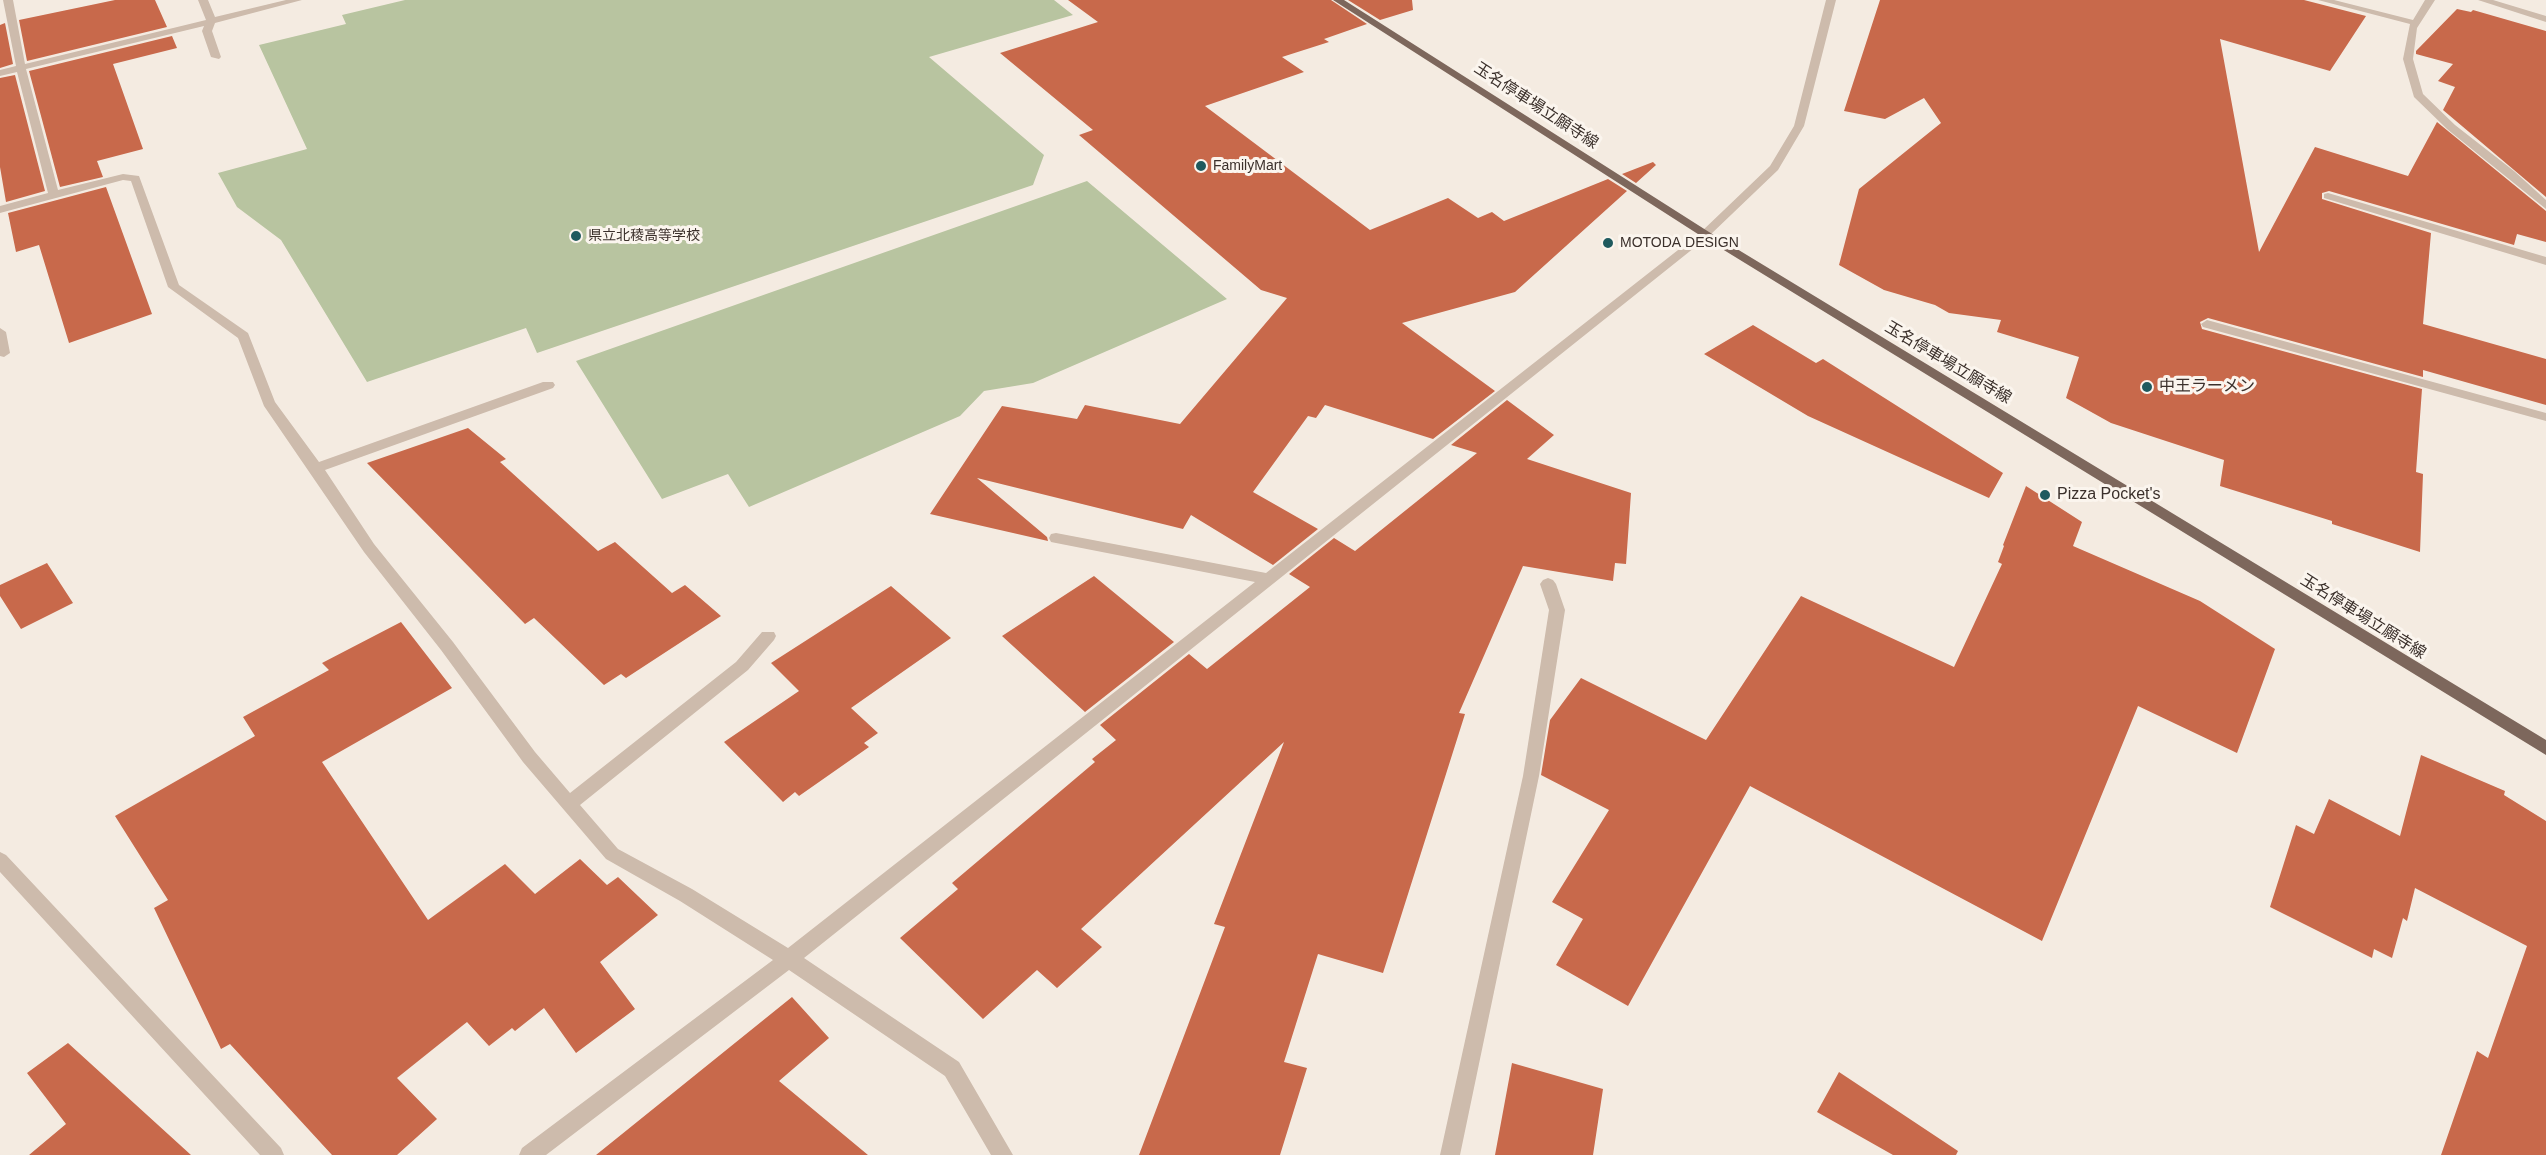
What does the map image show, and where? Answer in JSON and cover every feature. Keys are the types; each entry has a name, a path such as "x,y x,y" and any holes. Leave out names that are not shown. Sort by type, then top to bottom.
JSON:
{"main road":[{"name":"玉名停車場立願寺線","path":"1338,0 1705,234 2546,748"}],"street":[{"path":"8,0 5,17 21,68 54,195"},
{"path":"203,0 211,20 207,31 216,57"},
{"path":"0,73 297,0"},
{"path":"528,1155 789,958 1705,234 1774,168 1799,126 1831,0"},
{"path":"2323,0 2415,23"},
{"path":"2430,0 2412,28 2408,59 2418,95 2451,127 2510,173 2546,206"},
{"path":"2483,0 2546,18"},
{"path":"0,210 123,177 135,178 174,287 244,336 268,403 316,468 369,548 447,646 529,757 612,854 789,958 952,1070 1003,1155"},
{"path":"2328,196 2546,261"},
{"path":"2207,324 2546,417"},
{"path":"0,332 4,353"},
{"path":"316,468 548,385"},
{"path":"1056,538 1269,579"},
{"path":"1450,1155 1531,776 1557,610 1548,584"},
{"path":"570,803 742,666 768,636"},
{"path":"0,860 274,1155"}],"green space":[{"path":"405,0 1054,0 1073,15 929,57 1044,155 1033,185 537,353 526,328 367,382 281,240 237,207 218,173 307,149 259,45 346,24 342,15"},
{"path":"1087,181 1227,299 1033,383 984,391 960,416 749,507 728,474 662,499 576,361"}],"building":[{"path":"115,0 155,0 167,27 27,61 19,20"},
{"path":"1068,0 1331,0 1367,24 1324,39 1329,42 1282,57 1304,72 1205,106 1370,230 1448,198 1478,218 1492,212 1504,221 1608,179 1627,191 1515,292 1402,323 1495,391 1433,439 1325,405 1316,418 1308,416 1253,492 1318,529 1273,565 1191,515 1183,529 977,478 1047,537 1048,541 930,514 1002,406 1077,419 1085,405 1180,424 1287,298 1261,290 1079,135 1093,130 1000,53 1098,22"},
{"path":"1348,0 1412,0 1413,10 1380,20"},
{"path":"1880,0 2304,0 2366,16 2330,71 2220,39 2259,252 2315,147 2408,176 2437,122 2546,211 2546,242 2517,234 2514,245 2329,191 2322,193 2322,199 2431,233 2423,324 2546,359 2546,405 2423,370 2423,377 2208,318 2200,322 2202,329 2422,389 2416,472 2423,474 2420,552 2332,524 2332,521 2220,486 2224,460 2111,423 2066,398 2079,357 1997,332 2001,320 1949,313 1935,305 1884,290 1839,265 1859,189 1941,123 1924,98 1885,119 1844,111"},
{"path":"2457,9 2471,12 2473,10 2546,31 2546,197 2443,110 2455,87 2438,81 2453,64 2416,54 2416,51"},
{"path":"5,23 13,64 0,68 0,25"},
{"path":"172,36 177,48 113,64 143,149 97,161 103,177 60,187 29,71"},
{"path":"15,75 45,191 6,202 0,167 0,78"},
{"path":"1653,162 1656,165 1636,183 1622,174"},
{"path":"106,187 152,314 69,343 39,245 16,252 8,213"},
{"path":"1753,325 1816,363 1823,359 2003,473 1989,498 1808,416 1704,354"},
{"path":"1507,400 1554,435 1527,459 1631,493 1626,564 1615,563 1613,581 1523,566 1459,713 1465,714 1383,973 1318,954 1284,1062 1307,1068 1280,1155 1139,1155 1225,927 1214,924 1284,742 1081,929 1102,947 1057,988 1037,970 983,1019 900,938 958,889 952,883 1095,762 1092,759 1116,740 1100,725 1189,654 1207,669 1310,587 1289,574 1334,538 1355,551 1477,453 1451,445"},
{"path":"468,428 506,459 500,462 598,551 615,542 672,593 685,585 721,616 626,678 621,674 604,685 534,618 525,624 367,463"},
{"path":"2026,486 2082,522 2073,546 2200,601 2275,649 2237,753 2138,706 2042,941 1750,786 1628,1006 1556,965 1583,919 1552,902 1609,810 1541,775 1550,720 1581,678 1706,740 1801,596 1954,667 2002,564 1998,562 2003,545"},
{"path":"47,563 73,603 21,629 0,596 0,585"},
{"path":"1094,576 1174,642 1085,712 1002,636"},
{"path":"891,586 951,638 851,708 878,733 864,743 869,747 799,796 795,792 783,802 724,742 799,691 771,663"},
{"path":"401,622 452,688 322,762 428,920 505,864 535,894 580,859 607,885 618,877 658,915 600,962 635,1009 576,1053 544,1008 515,1031 512,1028 489,1046 467,1022 397,1078 437,1119 397,1155 332,1155 230,1044 221,1049 154,908 168,900 115,816 255,736 243,717 329,670 322,663"},
{"path":"2421,755 2505,791 2504,795 2546,821 2546,1155 2441,1155 2477,1051 2488,1058 2527,946 2415,888 2407,921 2403,918 2392,958 2374,949 2372,958 2270,907 2296,825 2314,834 2329,799 2400,836"},
{"path":"792,997 829,1038 779,1081 868,1155 596,1155"},
{"path":"68,1043 191,1155 29,1155 66,1124 27,1073"},
{"path":"1512,1063 1603,1089 1593,1155 1495,1155"},
{"path":"1839,1072 1958,1151 1956,1155 1893,1155 1817,1112"}],"place":[{"name":"FamilyMart","path":"1201,166"},
{"name":"県立北稜高等学校","path":"576,236"},
{"name":"MOTODA DESIGN","path":"1608,243"},
{"name":"中王ラーメン","path":"2147,387"},
{"name":"Pizza Pocket's","path":"2045,495"}]}
